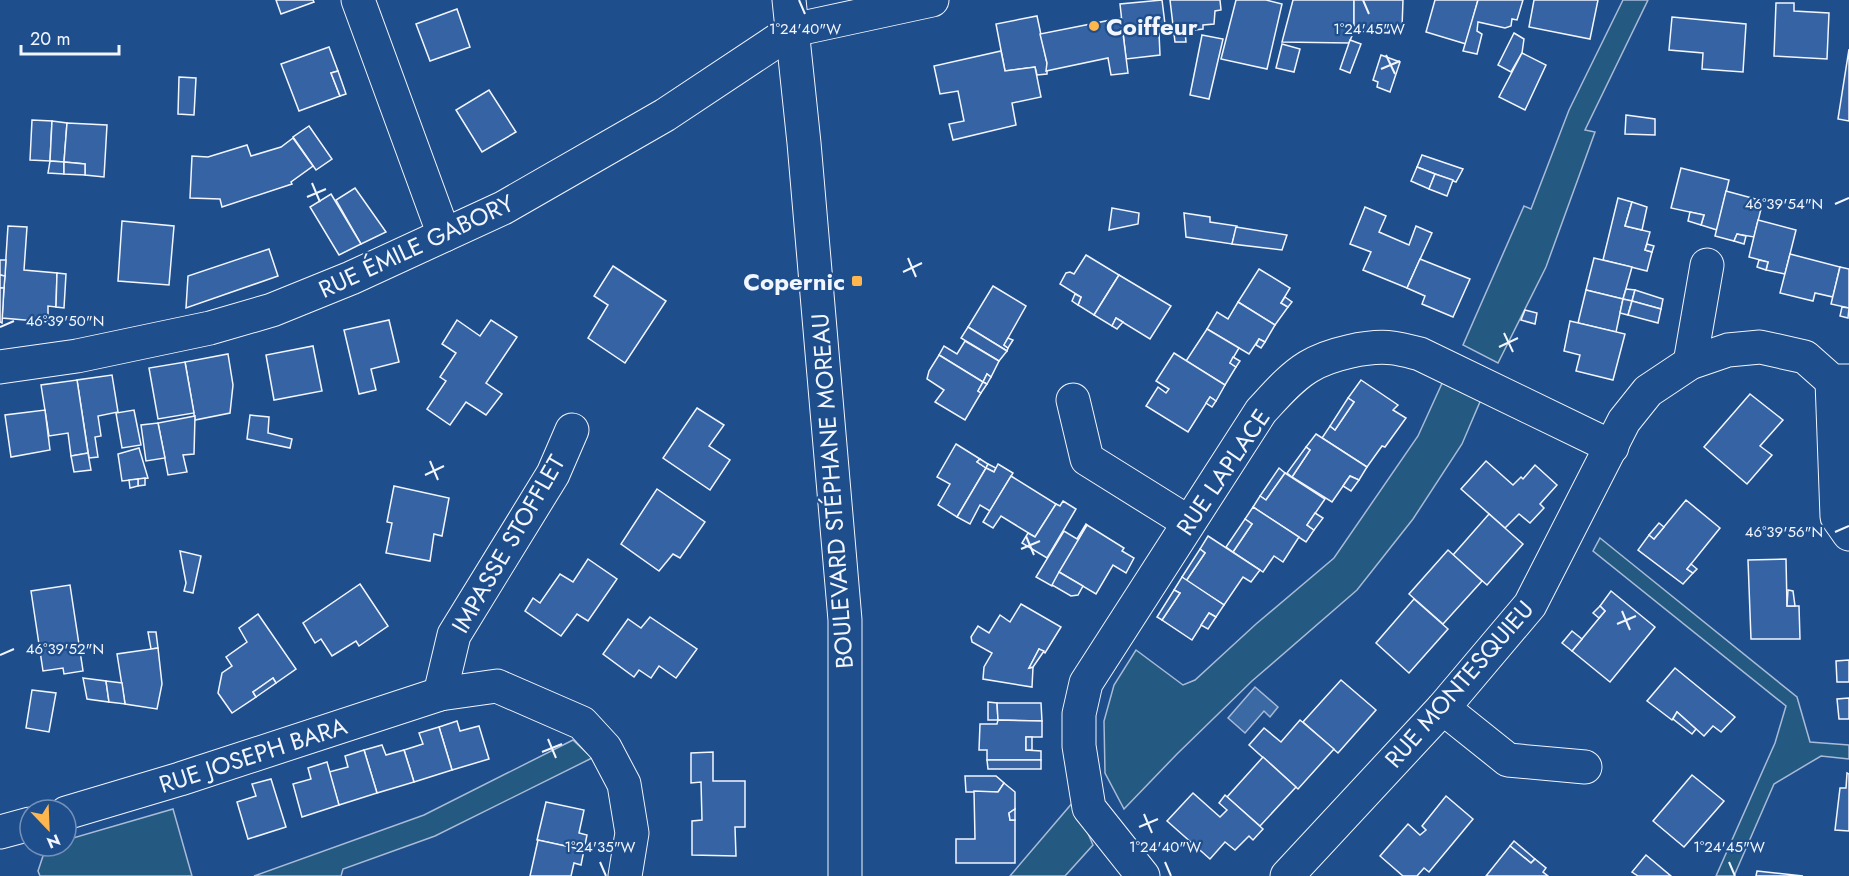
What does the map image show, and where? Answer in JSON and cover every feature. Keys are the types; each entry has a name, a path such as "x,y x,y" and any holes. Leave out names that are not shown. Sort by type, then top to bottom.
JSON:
{"street":[{"path":"358,0 444,235"},
{"path":"791,15 932,0"},
{"name":"RUE ÉMILE GABORY","path":"0,367 77,356 235,322 272,310 351,278 503,208 665,115 791,15"},
{"name":"BOULEVARD STÉPHANE MOREAU","path":"791,15 846,620 845,876"},
{"path":"1690,363 1707,265"},
{"name":"RUE MONTESQUIEU","path":"1287,876 1443,708 1530,605 1624,421 1648,391 1690,363 1728,350 1760,347 1805,357 1841,381"},
{"name":"RUE LAPLACE","path":"1143,876 1089,808 1079,746 1079,714 1086,683 1261,411 1283,387 1309,366 1336,355 1363,349 1392,348 1420,354 1611,447"},
{"path":"1841,381 1837,518 1849,534"},
{"path":"1073,400 1087,459 1188,522"},
{"name":"IMPASSE STOFFLET","path":"440,694 454,635 553,474 572,429"},
{"name":"RUE JOSEPH BARA","path":"78,809 180,779 440,694 497,686 582,723 605,748 624,784 632,833 625,876"},
{"path":"1443,708 1508,760 1585,767"},
{"path":"0,832 18,828"}],"shaded area":[{"path":"1623,0 1648,0 1585,130 1595,132 1546,267 1498,363 1463,345 1524,206 1531,209 1569,110"},
{"path":"1444,379 1482,397 1462,444 1413,519 1357,590 1252,681 1124,809 1105,773 1104,721 1114,685 1136,650 1183,685 1195,680 1256,624 1334,558 1418,436"},
{"path":"1600,538 1797,697 1810,742 1849,745 1849,759 1821,756 1774,784 1734,876 1716,876 1775,743 1786,706 1593,551"},
{"path":"1255,687 1278,707 1270,717 1264,711 1245,733 1228,718"},
{"path":"573,740 592,758 435,836 343,869 341,876 254,876 424,815"},
{"path":"1074,801 1093,845 1065,876 1010,876"},
{"path":"173,809 192,876 40,876 38,871 42,858 78,858 78,837"}],"building":[{"path":"276,0 313,0 314,2 281,14"},
{"path":"1162,0 1166,32 1159,33 1160,55 1126,59 1120,4"},
{"path":"1170,0 1220,0 1221,10 1215,11 1214,24 1203,25 1203,29 1185,31 1186,42 1175,42"},
{"path":"1236,0 1266,0 1282,4 1267,69 1221,59"},
{"path":"1293,0 1354,0 1354,31 1349,43 1282,42"},
{"path":"1354,0 1403,0 1402,28 1390,27 1389,33 1354,31"},
{"path":"1435,0 1478,0 1466,44 1426,32"},
{"path":"1478,0 1523,0 1517,20 1512,19 1511,26 1505,28 1478,22 1477,31 1482,34 1477,54 1463,51"},
{"path":"1534,0 1598,0 1590,39 1529,27"},
{"path":"1776,3 1794,3 1794,11 1829,13 1827,59 1774,56"},
{"path":"457,9 470,47 430,61 416,24"},
{"path":"1037,16 1047,63 1047,74 1037,75 1035,67 1005,71 996,24"},
{"path":"1672,17 1746,24 1743,72 1702,69 1703,53 1669,50"},
{"path":"1121,18 1128,73 1111,75 1108,58 1046,71 1047,63 1040,34"},
{"path":"1514,33 1524,39 1522,53 1511,72 1498,65"},
{"path":"1202,35 1223,39 1209,99 1190,95"},
{"path":"1350,40 1361,44 1350,73 1340,69"},
{"path":"1282,44 1300,49 1294,72 1276,68"},
{"path":"329,47 338,71 331,73 340,96 299,111 281,64"},
{"path":"1849,49 1849,121 1838,119"},
{"path":"1001,51 1005,71 1035,67 1041,97 1012,103 1016,125 953,140 949,124 964,121 958,91 940,94 934,66"},
{"path":"1522,53 1546,65 1525,110 1499,97"},
{"path":"1381,55 1400,62 1390,92 1377,87 1378,82 1373,80"},
{"path":"338,71 346,94 340,96 331,73"},
{"path":"179,77 196,78 194,115 178,114"},
{"path":"489,90 516,132 482,152 456,110"},
{"path":"1626,115 1655,119 1655,135 1625,134"},
{"path":"32,120 52,121 50,161 30,160"},
{"path":"52,121 67,123 64,162 50,161"},
{"path":"67,123 107,125 104,177 85,175 85,164 64,162"},
{"path":"309,126 332,159 316,170 293,137"},
{"path":"293,138 313,166 291,182 292,184 222,207 220,199 190,198 192,156 208,157 247,145 251,156 281,147"},
{"path":"1422,155 1463,169 1456,182 1417,167"},
{"path":"50,161 64,162 64,174 48,173"},
{"path":"64,162 85,164 85,175 64,174"},
{"path":"1417,167 1435,174 1429,189 1411,181"},
{"path":"1681,168 1729,180 1717,230 1701,225 1704,215 1671,208"},
{"path":"1435,174 1453,180 1447,196 1429,189"},
{"path":"355,188 386,232 361,244 336,200"},
{"path":"1726,191 1763,201 1754,237 1737,234 1734,241 1715,236"},
{"path":"331,194 361,244 339,255 310,207"},
{"path":"1618,198 1632,202 1625,226 1650,232 1645,250 1652,252 1647,271 1603,260"},
{"path":"1632,202 1647,207 1642,230 1625,226"},
{"path":"1365,207 1386,216 1379,232 1409,245 1416,226 1432,233 1407,288 1363,270 1371,252 1350,244"},
{"path":"1112,208 1139,213 1138,224 1109,230"},
{"path":"1690,212 1704,215 1701,225 1688,221"},
{"path":"1184,213 1210,217 1210,222 1237,226 1232,244 1186,237"},
{"path":"1758,220 1796,230 1785,274 1766,270 1768,262 1749,257"},
{"path":"122,221 174,226 169,285 118,281"},
{"path":"8,226 27,227 24,270 57,273 56,307 48,306 48,322 2,318"},
{"path":"1236,227 1287,235 1282,250 1232,244"},
{"path":"1737,234 1746,236 1744,244 1734,241"},
{"path":"1647,244 1654,246 1652,252 1645,250"},
{"path":"269,249 278,276 186,308 188,276"},
{"path":"1790,254 1840,267 1833,297 1815,293 1813,301 1780,293"},
{"path":"1086,255 1119,275 1094,315 1078,305 1081,297 1060,284 1066,273 1074,274"},
{"path":"1594,258 1632,267 1623,299 1586,290"},
{"path":"1420,259 1470,279 1453,317 1422,304 1425,296 1407,288"},
{"path":"0,260 6,260 5,276 0,275"},
{"path":"1759,260 1768,262 1766,270 1757,267"},
{"path":"613,266 666,301 625,363 588,338 608,305 594,296"},
{"path":"1840,267 1849,269 1849,308 1831,304"},
{"path":"1259,269 1290,288 1281,303 1288,307 1275,325 1238,302"},
{"path":"57,273 66,274 64,308 56,307"},
{"path":"0,275 5,276 4,288 0,288"},
{"path":"1119,275 1171,306 1150,339 1116,318 1112,326 1094,315"},
{"path":"993,286 1026,306 1004,345 1008,348 1007,351 968,327"},
{"path":"0,288 4,288 2,323 0,322"},
{"path":"1626,289 1635,290 1632,301 1623,299"},
{"path":"1586,290 1623,299 1616,332 1578,323"},
{"path":"1635,290 1663,299 1661,309 1632,301"},
{"path":"1075,294 1081,297 1078,305 1072,301"},
{"path":"1285,297 1292,302 1288,307 1281,303"},
{"path":"1623,299 1632,301 1628,315 1620,313"},
{"path":"1632,301 1661,309 1658,323 1628,315"},
{"path":"1238,302 1275,325 1265,342 1259,339 1249,354 1207,329 1217,312 1228,319"},
{"path":"1842,307 1849,308 1848,318 1840,316"},
{"path":"1525,310 1537,313 1535,324 1521,320"},
{"path":"1116,318 1123,322 1117,329 1112,326"},
{"path":"389,320 399,362 371,369 376,390 359,394 344,330"},
{"path":"457,320 480,336 491,320 517,337 486,383 502,394 486,415 466,402 450,425 427,409 446,381 440,377 456,353 442,344"},
{"path":"1570,321 1625,334 1613,380 1576,371 1580,355 1564,351"},
{"path":"968,327 1007,351 999,361 961,338"},
{"path":"1207,329 1239,348 1230,363 1236,367 1225,385 1186,361"},
{"path":"1008,338 1013,340 1008,348 1004,345"},
{"path":"1259,339 1265,342 1261,348 1256,345"},
{"path":"965,341 999,361 991,377 987,374 983,382 939,355 944,346 957,354"},
{"path":"313,346 322,391 274,400 266,355"},
{"path":"1174,353 1225,385 1216,401 1210,397 1188,432 1146,406 1158,387 1166,393 1169,389 1156,381"},
{"path":"228,354 233,385 230,413 195,420 185,362"},
{"path":"939,355 983,382 978,391 981,393 965,420 935,402 944,390 927,379"},
{"path":"1233,357 1240,361 1236,367 1230,363"},
{"path":"185,362 194,413 158,419 149,368"},
{"path":"987,374 991,377 987,384 983,382"},
{"path":"112,375 118,412 98,416 101,436 95,437 98,457 89,458 77,380"},
{"path":"77,380 88,453 71,456 68,433 49,436 41,385"},
{"path":"1361,380 1398,405 1393,410 1406,418 1367,467 1322,438 1330,426 1335,430 1354,402 1348,398"},
{"path":"983,382 987,384 981,393 978,391"},
{"path":"1750,394 1783,420 1760,446 1772,455 1747,484 1704,447"},
{"path":"1210,397 1216,401 1212,407 1206,403"},
{"path":"1348,398 1354,402 1335,430 1330,426"},
{"path":"697,408 724,425 709,446 730,460 710,490 663,458"},
{"path":"45,410 50,450 11,457 5,415"},
{"path":"134,410 141,445 122,448 116,413"},
{"path":"250,415 269,417 268,433 292,439 290,448 247,439"},
{"path":"195,416 194,454 183,455 187,472 168,475 158,423"},
{"path":"158,423 165,458 146,461 141,425"},
{"path":"1316,434 1367,467 1359,480 1350,476 1332,502 1292,477 1310,450 1306,447"},
{"path":"956,444 980,459 977,462 986,468 957,517 938,505 950,484 937,477"},
{"path":"1306,447 1310,450 1292,477 1287,473"},
{"path":"139,448 148,478 122,481 118,454"},
{"path":"88,453 91,470 74,472 71,456"},
{"path":"980,459 988,464 986,468 977,462"},
{"path":"1486,461 1513,485 1521,477 1523,479 1535,465 1557,485 1540,504 1544,508 1530,523 1519,514 1505,528 1461,489"},
{"path":"988,464 996,468 994,472 986,468"},
{"path":"998,464 1013,473 990,511 980,505 970,524 957,517 986,468 994,472"},
{"path":"1279,468 1285,473 1266,500 1260,496"},
{"path":"1285,473 1325,499 1307,525 1314,530 1306,542 1253,507 1260,496 1266,500"},
{"path":"1011,476 1056,504 1035,537 1001,516 993,528 983,522"},
{"path":"1350,476 1359,480 1351,491 1343,486"},
{"path":"145,478 145,485 138,486 138,479"},
{"path":"138,479 138,486 130,488 129,480"},
{"path":"394,486 449,498 442,536 434,534 430,561 386,553 392,523 387,522"},
{"path":"657,489 705,522 680,558 673,554 659,571 621,544"},
{"path":"1686,500 1720,528 1687,569 1693,573 1683,584 1638,550 1649,535 1654,539"},
{"path":"1063,501 1076,509 1047,558 1022,543 1028,533 1035,537 1056,504 1060,506"},
{"path":"1253,507 1299,537 1283,562 1274,556 1263,572 1233,552 1252,524 1245,519"},
{"path":"1315,513 1323,518 1314,530 1307,525"},
{"path":"1489,514 1523,544 1487,585 1453,555"},
{"path":"1245,519 1252,524 1233,552 1226,547"},
{"path":"1659,523 1664,527 1654,539 1649,535"},
{"path":"1086,524 1052,586 1036,577 1064,531 1077,539"},
{"path":"1087,525 1124,548 1122,551 1134,558 1126,573 1113,565 1096,594 1059,572"},
{"path":"1208,536 1260,570 1251,582 1243,577 1224,605 1186,581 1205,553 1200,549"},
{"path":"1200,549 1205,553 1186,581 1182,577"},
{"path":"1448,550 1482,581 1443,624 1409,594"},
{"path":"180,551 201,556 193,593 184,591 186,583"},
{"path":"588,559 617,579 588,621 577,614 561,636 525,611 533,598 540,603 560,574 573,582"},
{"path":"1786,559 1787,606 1799,606 1800,639 1751,639 1748,560"},
{"path":"1691,564 1697,569 1693,573 1687,569"},
{"path":"1059,572 1083,586 1078,595 1071,596 1052,585"},
{"path":"1182,577 1224,605 1216,617 1209,613 1192,640 1162,620 1180,593 1174,590"},
{"path":"360,584 388,626 359,646 356,641 332,656 321,639 315,643 303,623"},
{"path":"70,585 83,671 64,674 63,668 43,671 31,591"},
{"path":"1174,590 1180,593 1162,620 1157,617"},
{"path":"1788,590 1793,591 1795,606 1787,606"},
{"path":"1611,591 1655,627 1610,682 1572,651 1605,611 1600,606"},
{"path":"1414,599 1448,629 1409,673 1376,643"},
{"path":"1021,604 1061,627 1045,653 1039,649 1029,668 1033,667 1032,687 983,679 984,667 992,653 972,642 971,637 978,626 989,633 1000,615 1010,622"},
{"path":"1600,606 1605,611 1599,618 1593,613"},
{"path":"1209,613 1216,617 1208,629 1201,625"},
{"path":"258,614 296,669 276,683 273,678 253,692 256,697 232,713 218,693 222,673 232,666 226,657 247,642 239,628"},
{"path":"650,617 697,649 676,678 659,666 651,678 639,670 634,677 603,654 628,619 641,628"},
{"path":"1572,631 1582,639 1572,651 1562,643"},
{"path":"148,632 156,632 158,648 151,649"},
{"path":"158,648 162,684 157,709 125,704 117,654"},
{"path":"1039,649 1044,651 1033,667 1029,668"},
{"path":"1849,660 1849,682 1837,682 1836,661"},
{"path":"1675,668 1735,717 1721,732 1713,726 1704,736 1677,712 1672,720 1647,701"},
{"path":"83,678 106,681 109,702 87,699"},
{"path":"273,678 276,683 256,697 253,692"},
{"path":"1341,680 1376,710 1338,753 1303,722"},
{"path":"106,681 122,683 125,704 109,702"},
{"path":"32,690 56,693 49,732 26,728"},
{"path":"1849,698 1849,719 1839,719 1837,699"},
{"path":"988,702 997,703 998,720 988,720"},
{"path":"997,703 1041,703 1042,721 998,720"},
{"path":"1677,712 1696,729 1692,734 1673,719"},
{"path":"998,720 1042,721 1042,737 1026,737 1026,750 1041,751 1041,760 987,760 987,750 979,750 980,724 997,724"},
{"path":"1300,720 1334,749 1298,789 1249,745 1264,728 1281,742"},
{"path":"457,721 460,731 479,726 489,759 452,770 439,727"},
{"path":"439,727 452,770 414,782 404,750 423,744 419,733"},
{"path":"1026,737 1032,737 1032,750 1026,750"},
{"path":"382,745 386,755 404,750 414,782 377,793 364,750"},
{"path":"364,750 377,793 339,805 329,772 348,767 345,756"},
{"path":"713,752 713,781 745,781 745,827 735,827 736,856 692,855 692,821 702,820 701,782 691,783 691,753"},
{"path":"1263,757 1296,787 1260,826 1227,797"},
{"path":"987,760 1041,760 1041,769 988,769"},
{"path":"327,762 339,805 302,817 293,784 311,779 308,768"},
{"path":"1847,773 1849,774 1849,831 1835,830 1840,788 1846,788"},
{"path":"1692,775 1724,801 1684,847 1653,821"},
{"path":"965,776 996,776 1004,783 998,792 966,792"},
{"path":"271,779 286,827 248,839 237,802 256,796 252,784"},
{"path":"1004,783 1015,792 1015,809 1009,813 1010,820 1015,820 1015,863 956,863 956,839 975,839 974,791 998,792"},
{"path":"1193,793 1220,817 1227,810 1219,803 1225,795 1263,829 1253,840 1249,836 1235,850 1225,842 1210,859 1167,821"},
{"path":"1446,796 1473,819 1429,872 1424,868 1417,876 1403,876 1380,856 1408,824 1420,835 1426,830 1422,826"},
{"path":"546,802 584,810 579,833 587,835 584,850 537,840"},
{"path":"1015,809 1015,820 1010,820 1009,813"},
{"path":"538,840 584,850 581,865 574,863 571,876 530,876"},
{"path":"1514,841 1535,859 1531,863 1510,846"},
{"path":"1510,846 1531,863 1535,859 1546,868 1543,872 1548,876 1486,876"},
{"path":"1646,855 1671,876 1638,876 1632,872"},
{"path":"1757,871 1803,876 1756,876"}],"place":[{"name":"Coiffeur","path":"1094,26"},
{"name":"Copernic","path":"857,281"}]}
